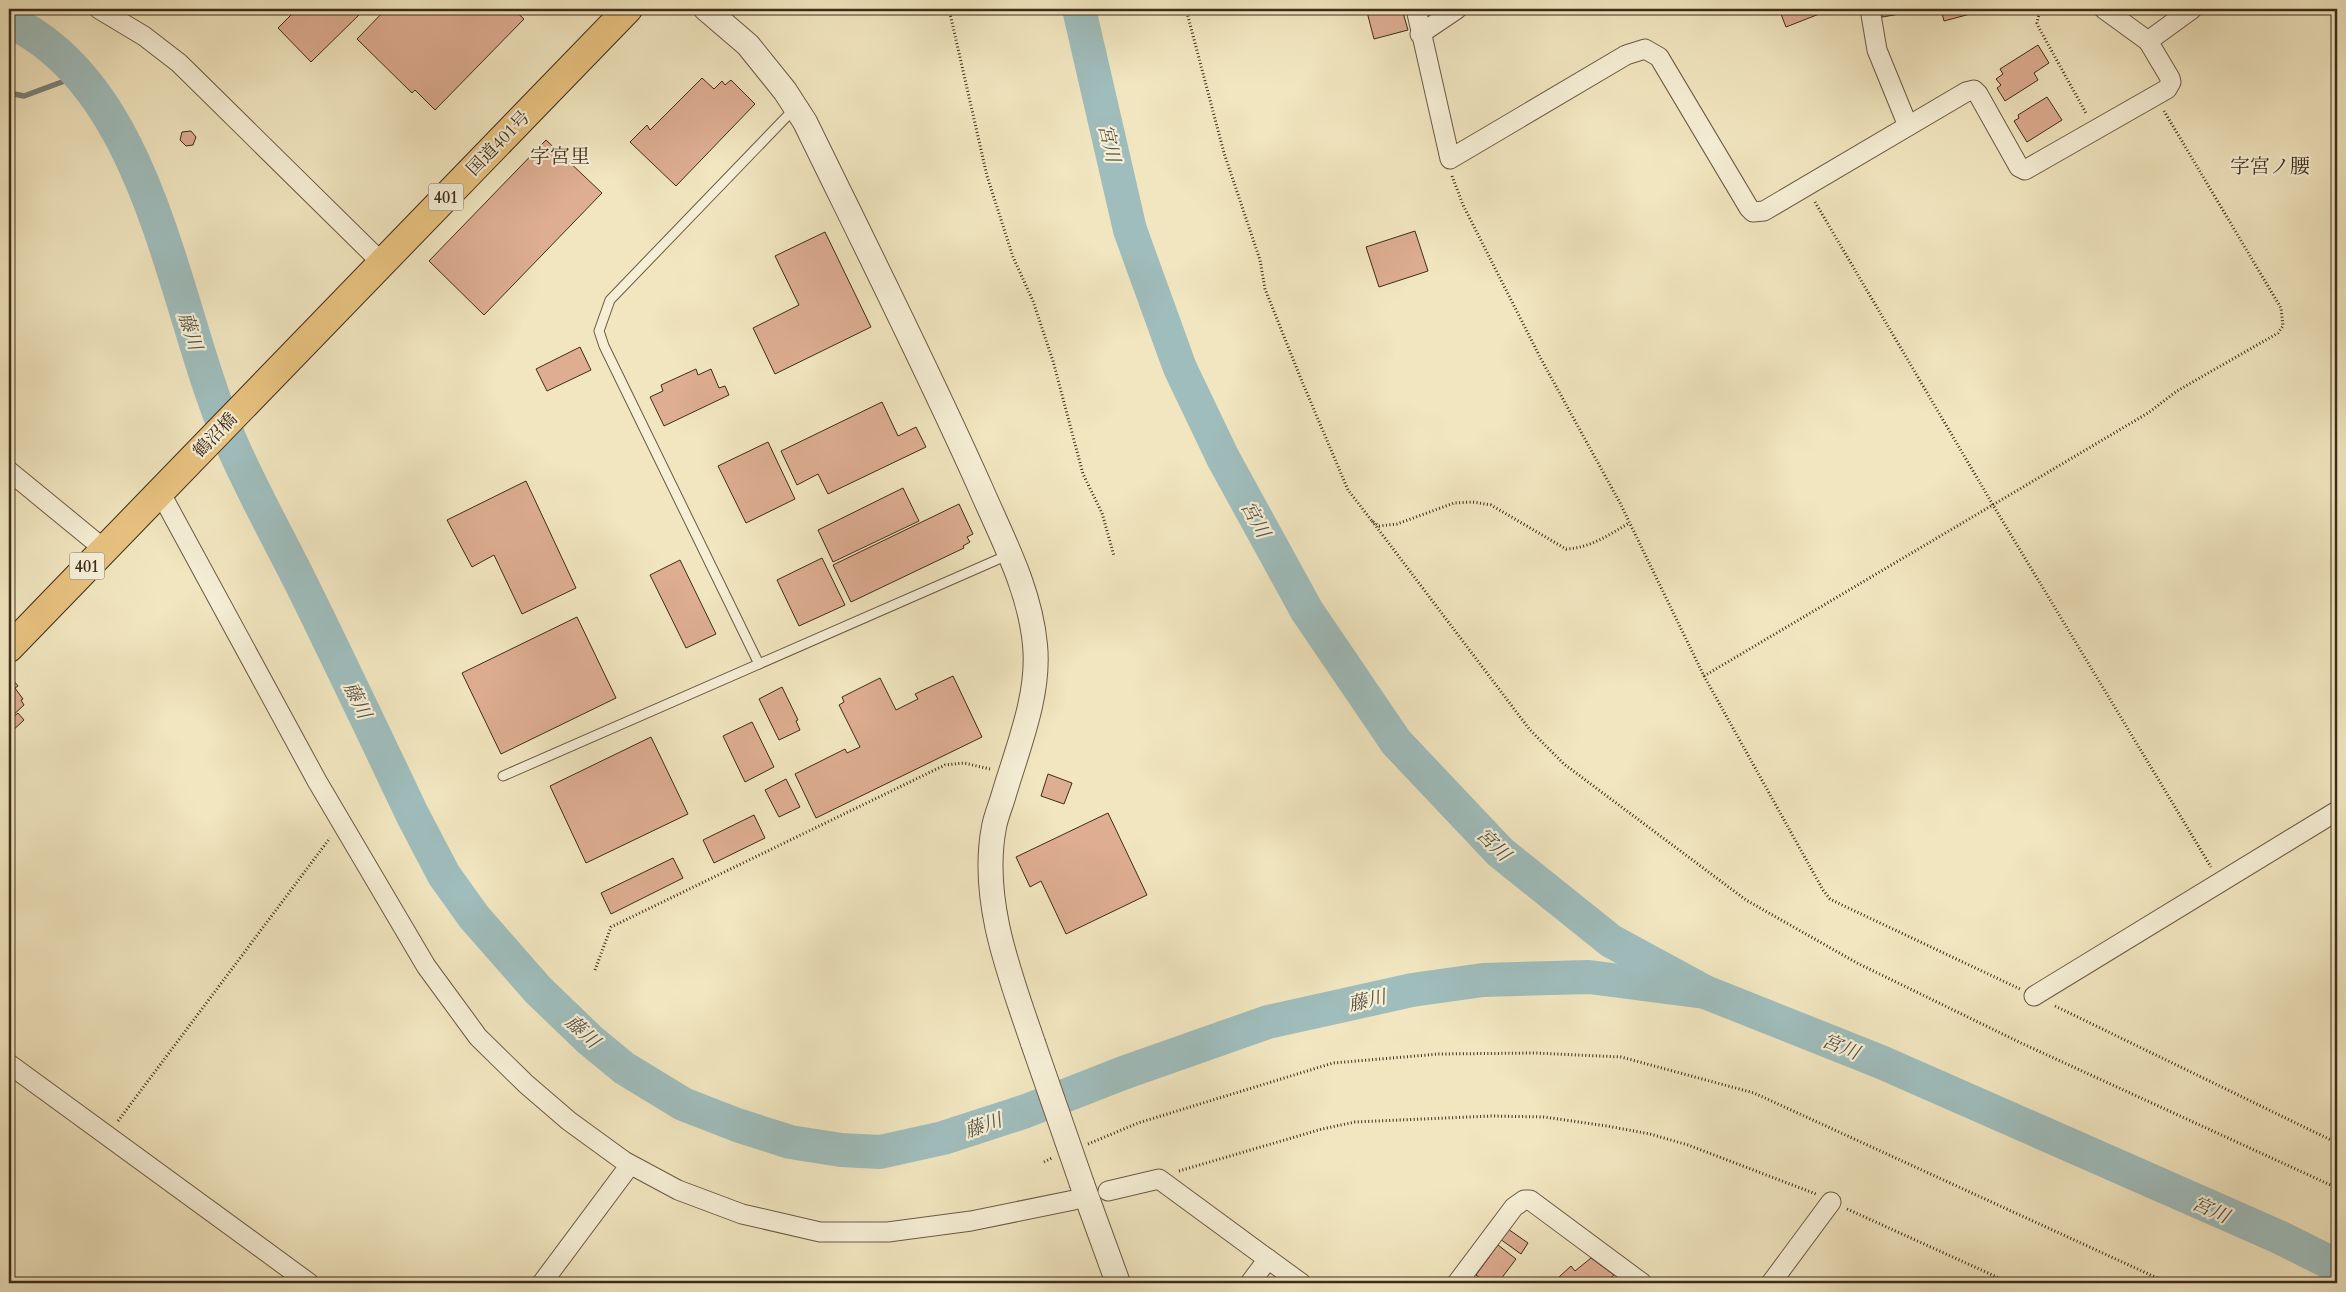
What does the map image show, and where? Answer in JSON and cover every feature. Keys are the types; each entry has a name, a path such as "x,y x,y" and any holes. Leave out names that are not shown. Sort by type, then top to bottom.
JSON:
{"highway":[{"name":"国道401号","path":"264,385 628,9"},
{"name":"鶴沼橋","path":"164,489 264,385"},
{"name":"401","path":"9,648 164,489"}],"street":[{"path":"99,9 144,36 179,62 382,263"},
{"path":"706,9 748,45 805,122 949,418 1028,602 1036,647 1034,688 994,825 990,854 990,886 996,919 1018,999 1078,1192 1118,1283"},
{"path":"1416,9 1420,34 1450,159 1626,55 1645,49 1659,57 1753,212 1764,211 1966,92 1974,90 1978,94 2019,167 2025,170 2166,89 2171,82 2170,78 2148,41 2104,9"},
{"path":"1420,34 1457,9"},
{"path":"1870,9 1877,50 1908,126"},
{"path":"2148,41 2192,9"},
{"path":"9,471 104,549"},
{"path":"164,489 342,823 426,966 478,1037 526,1084 569,1121 630,1164 678,1190 742,1214 820,1232 888,1232 952,1224 1007,1215 1078,1192"},
{"path":"2034,996 2337,811"},
{"path":"9,1064 309,1283"},
{"path":"542,1283 630,1164"},
{"path":"1108,1191 1159,1179 1301,1283"},
{"path":"1457,1283 1514,1206 1524,1200 1530,1200 1642,1283"},
{"path":"1771,1283 1831,1202"},
{"path":"1250,1283 1268,1259"}],"lane":[{"path":"759,664 604,346 599,331 610,300 620,288 795,107"},
{"path":"504,776 1009,555"}],"path":[{"path":"949,9 987,176 1013,257 1038,318 1052,361 1083,474 1102,513 1114,556"},
{"path":"1186,9 1224,153 1260,260 1265,289 1300,379 1348,490 1537,737 1564,764 1746,900 1857,963 1995,1030 2337,1188"},
{"path":"2040,9 2037,23 2039,28 2096,130"},
{"path":"1704,676 2148,413 2176,391 2270,339 2283,326 2281,308 2155,96"},
{"path":"1450,159 1452,175 1463,205 1541,359 1629,523 1704,676 1823,890 1830,899 2337,1143"},
{"path":"1806,186 1993,505 2220,882"},
{"path":"1372,521 1380,526 1397,524 1436,508 1454,503 1473,502 1491,506 1566,549 1579,548 1602,539 1629,523"},
{"path":"595,970 611,927 945,765 976,764 1009,776"},
{"path":"107,1136 342,823"},
{"path":"1086,1144 1138,1123 1334,1064 1438,1054 1535,1053 1621,1057 1754,1093 2168,1283"},
{"path":"1159,1179 1169,1174 1303,1135 1355,1122 1471,1116 1544,1117 1616,1128 1688,1145 1799,1186 2010,1283"},
{"path":"1044,1162 1061,1155"}],"building":[{"path":"297,9 357,9 361,13 311,62 278,28"},
{"path":"386,9 513,9 524,19 435,110 415,90 412,93 357,39"},
{"path":"1378,9 1402,9 1408,30 1374,39 1367,12"},
{"path":"1779,9 1832,9 1786,27"},
{"path":"1881,9 1924,9 1924,10 1882,17"},
{"path":"1941,9 1968,9 1970,14 1944,21"},
{"path":"1988,9 2004,9 1990,14"},
{"path":"2038,45 2049,63 2034,73 2038,80 2005,101 1997,88 2001,85 1996,79 2003,74 2000,69"},
{"path":"702,78 714,89 722,81 725,85 731,80 755,104 676,186 630,142 647,125 650,130"},
{"path":"2047,97 2062,120 2027,142 2014,121 2019,118 2018,115"},
{"path":"191,131 196,137 193,145 186,146 180,140 182,132"},
{"path":"546,140 602,193 484,315 429,261"},
{"path":"1415,231 1428,271 1379,287 1366,247"},
{"path":"825,232 871,327 775,374 753,328 799,305 775,256"},
{"path":"580,347 591,370 547,391 536,369"},
{"path":"696,369 698,375 711,369 719,388 725,386 729,395 664,426 650,397 663,391 661,385"},
{"path":"882,402 898,436 916,427 926,447 828,494 818,474 797,485 781,451"},
{"path":"768,442 795,499 746,523 718,466"},
{"path":"526,481 576,588 522,614 494,555 472,567 447,520"},
{"path":"903,488 919,521 833,562 818,530"},
{"path":"959,504 973,534 967,537 970,542 963,546 964,548 851,602 833,565"},
{"path":"822,558 845,605 799,626 777,580"},
{"path":"680,560 716,634 686,648 650,575"},
{"path":"577,617 616,698 501,754 462,673"},
{"path":"9,675 18,686 15,688 23,699 21,700 24,705 9,719"},
{"path":"953,676 982,737 816,818 795,774 845,749 847,753 860,747 839,705 844,702 842,697 880,678 896,710 918,699 915,694"},
{"path":"782,687 798,720 796,721 800,730 779,740 759,699"},
{"path":"18,713 24,720 9,734 9,721"},
{"path":"752,722 774,767 745,782 723,736"},
{"path":"651,737 688,814 586,863 550,786"},
{"path":"1048,774 1072,783 1064,804 1041,796"},
{"path":"786,779 800,807 779,817 765,790"},
{"path":"1108,813 1147,895 1066,934 1041,881 1030,887 1016,857"},
{"path":"754,815 765,838 714,863 703,840"},
{"path":"673,858 683,878 611,914 601,893"},
{"path":"1508,1229 1528,1243 1521,1254 1500,1239"},
{"path":"1498,1245 1516,1259 1498,1283 1487,1283 1476,1275"},
{"path":"1591,1258 1614,1275 1605,1283 1559,1283 1562,1280 1559,1277 1571,1266 1575,1271"}],"waterway":[{"name":"宮川","path":"1079,9 1130,230 1180,368 1223,458 1307,611 1396,742 1500,852 1611,941 1705,992 1881,1062 2279,1237 2337,1266"},
{"name":"藤川","path":"9,21 57,53 96,96 127,148 152,206 210,387 230,440 413,816 444,875 474,917 538,990 590,1040 624,1068 683,1104 737,1125 790,1142 841,1150 880,1152 943,1138 1026,1111 1123,1073 1268,1022 1412,990 1483,980 1589,977 1705,992"},
{"path":"9,93 24,96 78,76"}],"district":[{"name":"字宮里","path":"560,156"},
{"name":"字宮ノ腰","path":"2270,166"}]}
